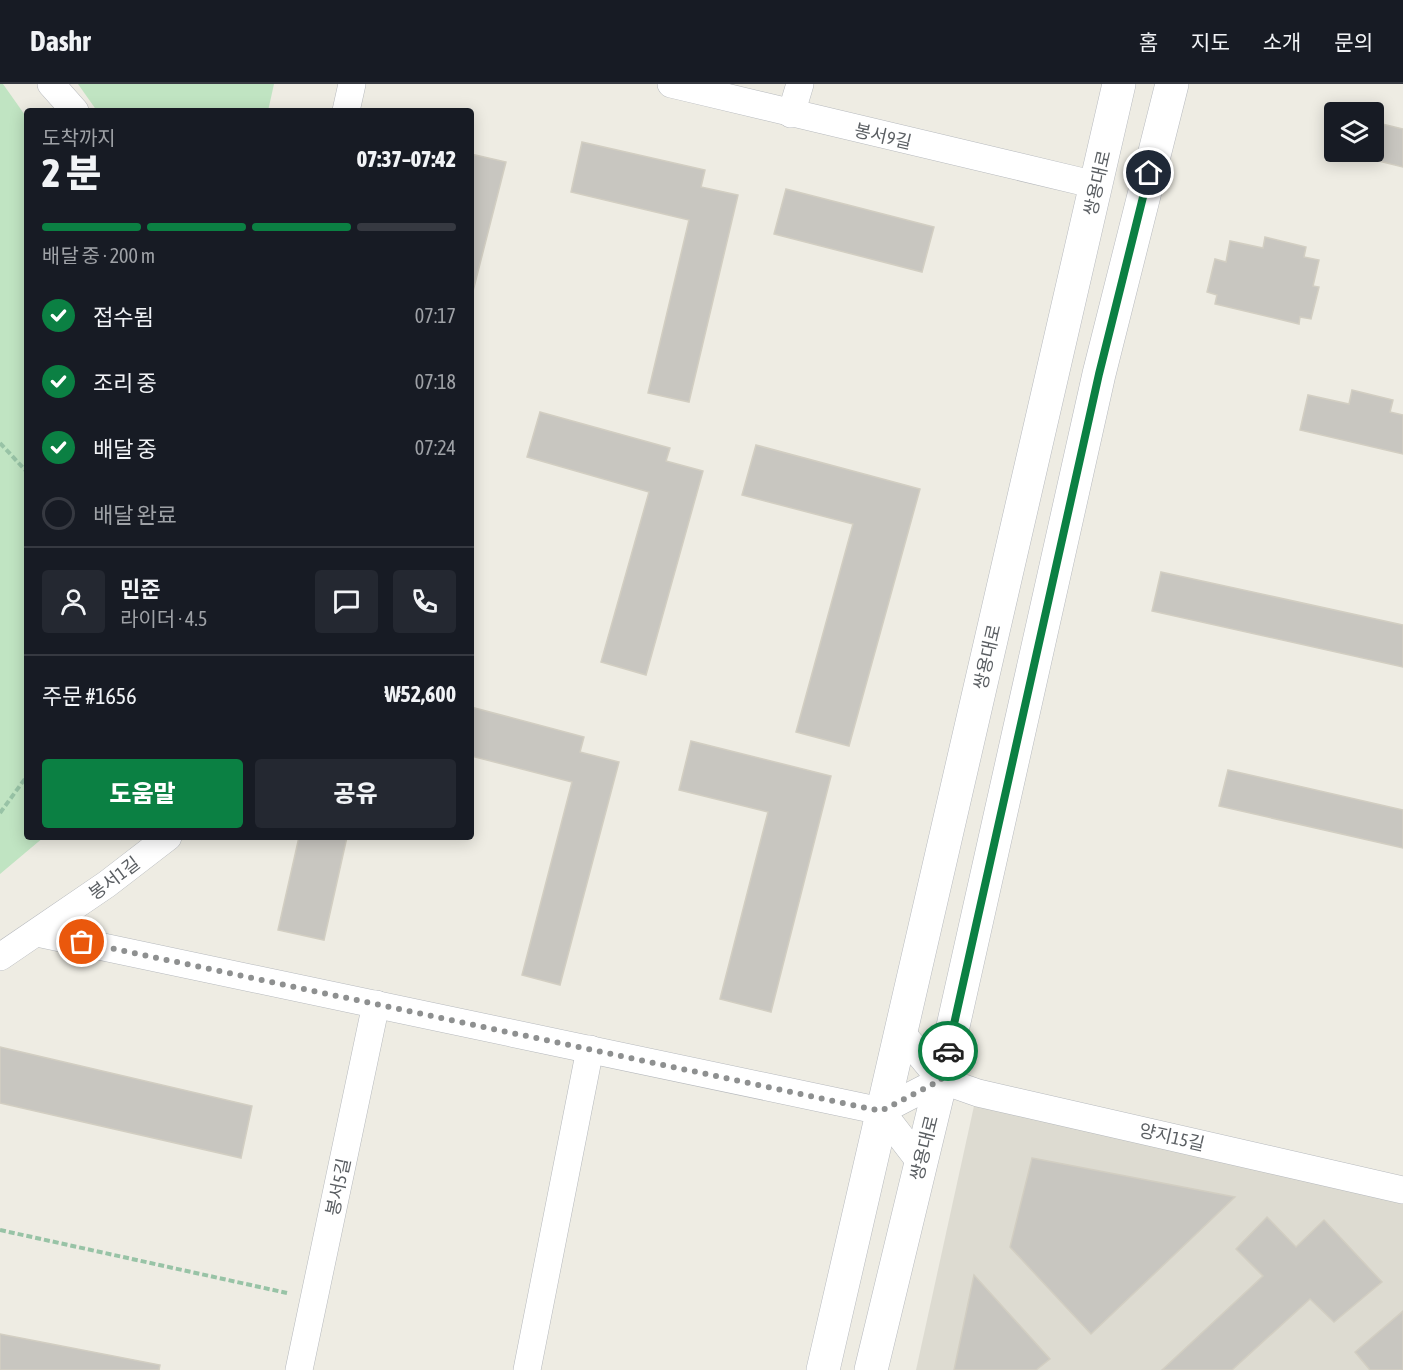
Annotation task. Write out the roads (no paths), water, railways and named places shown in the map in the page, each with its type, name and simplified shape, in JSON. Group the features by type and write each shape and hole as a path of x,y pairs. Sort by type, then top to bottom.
{"main road":[{"name":"쌍용대로","path":"823,1370 1119,84"},
{"name":"쌍용대로","path":"871,1370 941,1080 1099,374 1172,84"}],"street":[{"path":"51,84 72,108"},
{"path":"347,108 352,84"},
{"name":"봉서9길","path":"671,84 1096,185"},
{"path":"791,114 800,84"},
{"name":"봉서1길","path":"0,957 107,884 164,840"},
{"path":"37,933 881,1111 941,1080 900,1032"},
{"name":"봉서5길","path":"299,1370 376,1004"},
{"path":"527,1370 590,1049"},
{"name":"양지15길","path":"941,1080 978,1093 1403,1190"},
{"path":"881,1111 921,1163"}]}
